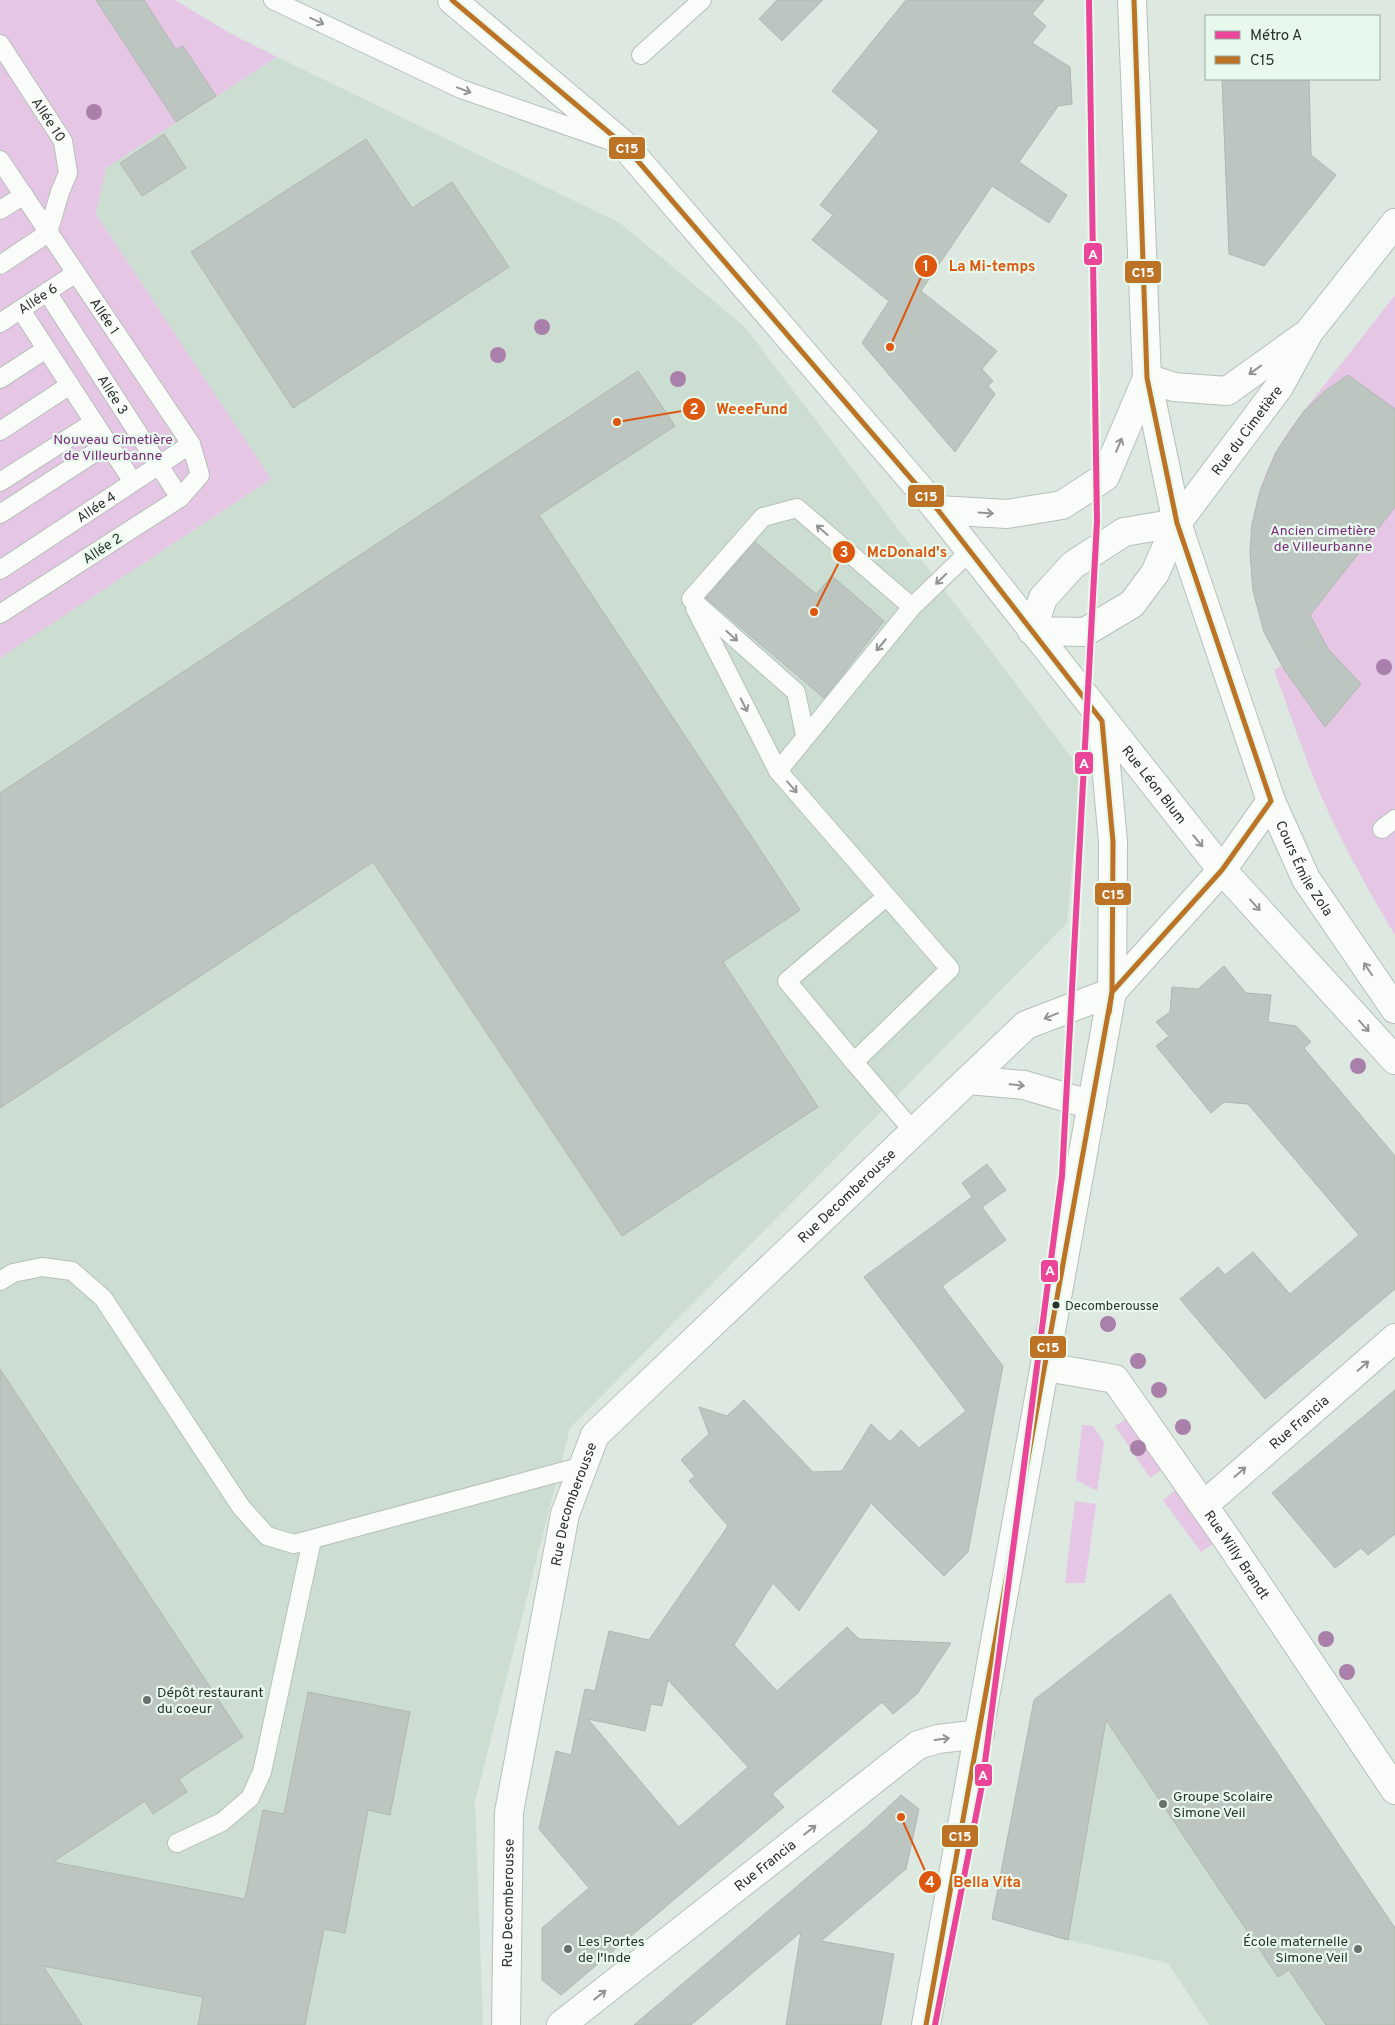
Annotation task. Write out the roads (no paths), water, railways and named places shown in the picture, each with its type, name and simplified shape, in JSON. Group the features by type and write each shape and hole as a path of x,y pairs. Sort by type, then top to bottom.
{"street":[{"name":"Rue Léon Blum","path":"452,0 625,146 938,510 1102,721 1222,870 1395,1060"},
{"name":"Cours Émile Zola","path":"1133,3 1147,378 1177,522 1271,801 1306,879 1395,1009"},
{"name":"Rue du Cimetière","path":"1032,631 1085,632 1132,604 1155,573 1177,522 1279,388 1309,332 1395,223"},
{"name":"Rue du Cimetière","path":"1147,378 1174,387 1227,391 1309,332"},
{"path":"938,510 1007,514 1062,505 1105,476 1147,378"},
{"path":"1032,631 1043,598 1074,565 1124,532 1177,522"},
{"path":"926,2025 980,1734 1112,992 1113,842 1102,721"},
{"path":"968,1080 1026,1025 1112,992 1222,870 1271,801"},
{"path":"968,1080 1024,1085 1092,1105"},
{"name":"Rue Decomberousse","path":"506,2025 509,1812 565,1514 595,1435 968,1080"},
{"name":"Rue Francia","path":"1204,1505 1395,1338"},
{"name":"Rue Willy Brandt","path":"1046,1367 1115,1379 1204,1505 1395,1790"},
{"name":"Rue Francia","path":"561,2025 918,1745 980,1734"}],"lane":[{"path":"273,0 461,89 625,146"},
{"path":"641,55 702,0"},
{"name":"Allée 10","path":"0,44 63,141 68,172 48,233"},
{"name":"Allée 1","path":"0,160 191,444 200,475"},
{"path":"0,210 24,195"},
{"path":"0,265 48,233"},
{"name":"Allée 6","path":"0,323 76,273"},
{"name":"Allée 3","path":"47,292 180,498"},
{"path":"21,310 133,482"},
{"path":"0,379 46,349"},
{"path":"0,431 70,385"},
{"path":"0,482 94,422"},
{"path":"0,514 108,444"},
{"name":"Allée 4","path":"0,570 191,444"},
{"name":"Allée 2","path":"0,614 180,498 200,475"},
{"path":"691,599 763,517 797,508 912,607"},
{"path":"778,771 805,735 912,607 970,552"},
{"path":"691,599 796,692 805,735"},
{"path":"691,599 778,771 950,969 854,1062"},
{"path":"886,897 787,981 914,1132"},
{"path":"0,1282 13,1273 42,1267 72,1271 103,1298 241,1508 267,1536 294,1544 583,1466"},
{"path":"177,1843 222,1822 250,1798 262,1772 312,1540"}],"metro line":[{"name":"A","path":"935,2025 982,1785 1062,1176 1097,521 1089,0"}],"place":[{"name":"La Mi-temps","path":"890,347"},
{"name":"WeeeFund","path":"617,422"},
{"name":"McDonald's","path":"814,612"},
{"name":"Decomberousse","path":"1056,1305"},
{"name":"Dépôt restaurant du coeur","path":"147,1700"},
{"name":"Groupe Scolaire Simone Veil","path":"1163,1804"},
{"name":"Bella Vita","path":"901,1817"},
{"name":"Les Portes de l'Inde","path":"568,1949"},
{"name":"École maternelle Simone Veil","path":"1358,1949"}],"park label":[{"name":"Nouveau Cimetière de Villeurbanne","path":"113,448"},
{"name":"Ancien cimetière de Villeurbanne","path":"1323,538"}]}
